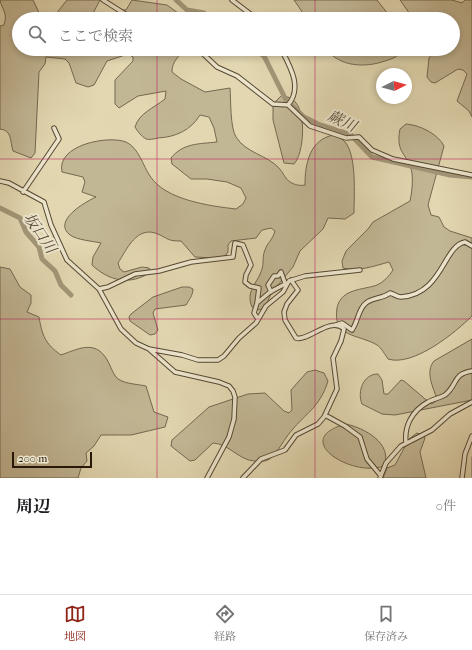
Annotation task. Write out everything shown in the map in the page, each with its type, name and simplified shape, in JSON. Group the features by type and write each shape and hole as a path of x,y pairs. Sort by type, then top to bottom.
{"street":[{"path":"103,0 122,12"},
{"path":"232,0 248,12"},
{"path":"205,56 217,67 237,76 274,104 288,105 310,126 346,138 359,137 372,150 393,159 472,175"},
{"path":"284,56 294,76 295,88 291,101 288,105"},
{"path":"23,192 59,139 54,128"},
{"path":"0,181 7,182 44,202 51,225 68,260 99,289 121,329 136,343 149,349 182,355 198,360 218,360 224,356 258,319 266,306 283,292 286,283 281,272 278,276 274,276 268,285 271,292"},
{"path":"291,280 298,290 285,309 284,316 294,336 299,339 319,329 342,323 352,330 363,306 370,300 383,298 390,293 399,297 419,293 439,275 456,246 465,242 472,246"},
{"path":"99,289 108,287 136,274 159,271 191,262 233,257 235,243 239,243 244,245 250,265 245,282 250,286 259,288 254,313 258,319"},
{"path":"256,303 291,280 360,270"},
{"path":"243,478 261,459 285,450 296,435 318,424 325,415 337,388 333,358 344,331 342,327 333,326"},
{"path":"149,349 175,372 219,382 229,386 233,391 235,397 234,419 229,437 207,478"},
{"path":"406,443 405,429 410,419 427,402 446,394 458,376 472,371"},
{"path":"381,477 386,463 406,443 432,430 450,414 472,402"},
{"path":"325,415 345,426 360,437 367,459 381,477"},
{"path":"462,478 465,454 472,436"}],"shaded area":[{"path":"0,0 33,0 39,12 12,12 12,56 122,56 107,61 94,85 88,87 76,83 69,63 65,59 46,57 45,64 39,72 35,153 31,158 13,151 9,134 7,131 0,129 0,26 4,25 5,21"},
{"path":"67,0 100,0 94,12 58,12"},
{"path":"132,0 167,5 177,12 119,12 121,10 126,10"},
{"path":"294,0 377,0 386,12 302,12"},
{"path":"400,0 452,0 462,3 465,0 472,0 472,117 469,111 457,101 467,74 463,70 458,69 435,83 431,82 427,77 429,58 431,56 460,56 460,12 408,12"},
{"path":"131,56 178,56 172,68 172,72 181,79 205,92 230,88 232,121 236,137 245,147 274,164 288,181 294,184 305,185 306,168 310,153 319,141 334,135 345,142 349,148 353,166 354,213 345,219 328,218 323,229 300,251 293,267 272,292 265,307 259,310 252,307 250,296 262,269 266,248 275,231 271,228 262,230 256,238 231,241 228,245 228,252 225,256 215,258 195,257 181,241 170,240 151,232 144,233 138,236 129,245 118,263 120,269 124,272 142,267 149,268 151,272 135,279 128,280 120,280 105,275 92,265 93,257 101,243 77,238 70,235 65,230 67,218 78,208 96,197 82,192 85,182 83,177 62,172 62,163 67,155 75,149 96,141 118,140 126,142 134,148 150,176 157,184 166,191 177,196 201,204 236,209 243,204 246,198 241,188 227,182 207,179 191,179 172,164 171,158 181,149 192,145 217,142 214,128 209,117 200,115 188,129 177,134 147,139 138,132 135,127 143,114 165,99 166,91 138,96 119,108 115,104 115,80 133,61 133,57"},
{"path":"334,56 396,56 369,65 346,63"},
{"path":"282,95 295,101 301,116 302,143 300,152 294,164 284,163 273,120 273,104"},
{"path":"406,124 423,128 438,138 444,146 428,205 431,215 439,217 444,227 450,231 472,238 472,316 445,339 433,347 409,358 398,360 388,359 377,345 370,341 348,334 343,330 339,325 337,318 337,308 339,301 348,293 380,284 393,270 389,262 366,268 349,269 343,268 342,261 346,251 373,222 410,201 412,173 408,161 399,144 400,129"},
{"path":"0,267 10,269 20,287 31,295 31,303 27,312 39,317 41,329 45,339 51,347 61,355 85,348 96,349 101,352 106,358 116,377 122,381 146,386 154,412 168,417 165,427 131,435 101,435 94,446 86,453 87,461 81,468 78,478 0,478"},
{"path":"182,287 189,287 193,289 190,299 186,305 155,309 153,313 158,330 155,334 150,335 130,321 129,317 131,314 153,297"},
{"path":"472,339 472,400 395,415 382,414 362,404 360,394 362,384 368,377 378,374 382,380 384,394 388,394 401,380 431,404 435,402 437,399 430,375 431,365 434,361"},
{"path":"315,370 324,373 328,381 321,398 268,460 249,460 224,446 213,443 195,460 190,461 171,446 172,440 209,407 248,394 265,393 284,411 289,413 292,410 291,390 307,372"},
{"path":"346,424 368,433 381,444 386,458 384,466 371,468 357,467 343,462 332,455 325,447 323,439 330,431"},
{"path":"417,433 423,435 425,438 420,452 426,478 383,478 387,468 395,465 409,439"}],"waterway":[{"name":"蕨川","path":"176,0 187,10 198,12"},
{"name":"蕨川","path":"264,56 286,100 304,117 320,125 351,135 372,157 450,175 472,177"},
{"name":"坂口川","path":"0,208 20,218 26,232 39,247 42,259 55,271 61,285 71,295"},
{"path":"472,457 472,477"}]}
